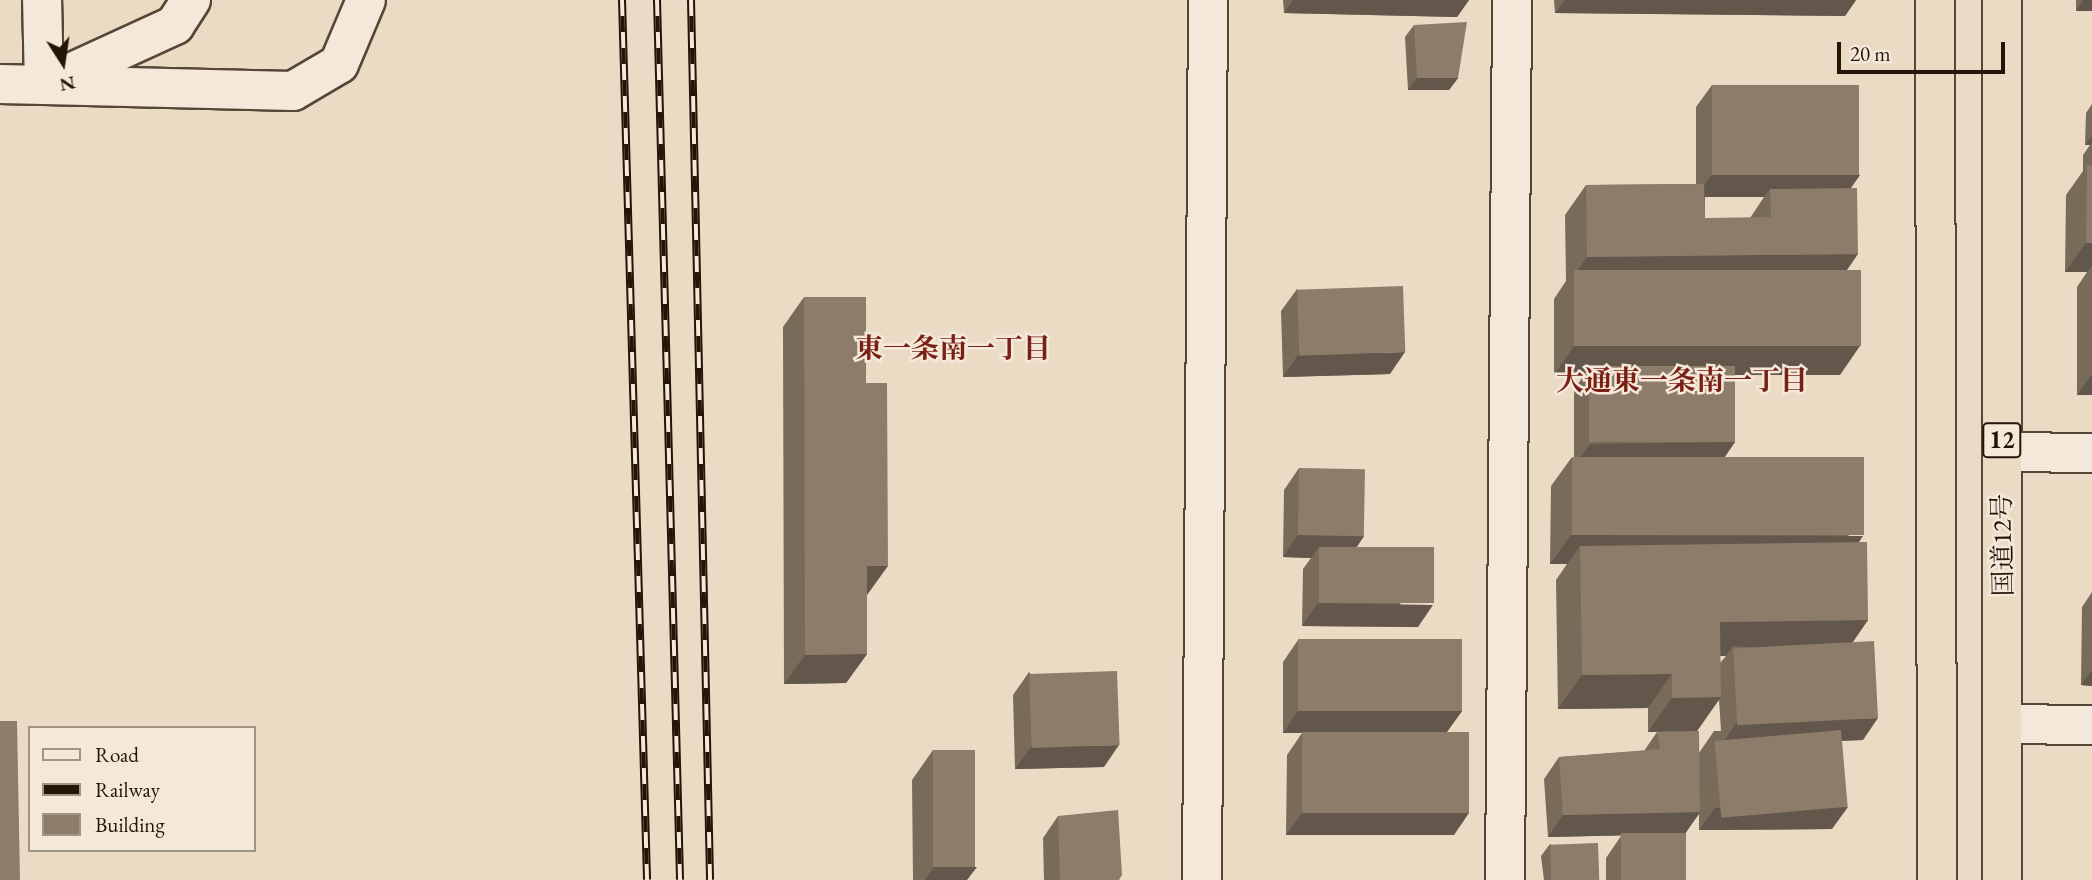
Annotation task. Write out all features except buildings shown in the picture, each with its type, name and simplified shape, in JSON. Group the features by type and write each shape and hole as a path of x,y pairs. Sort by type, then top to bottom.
{"highway":[{"path":"1935,0 1937,880"},
{"name":"国道12号","path":"2002,0 2002,452 2006,724 2002,880"}],"street":[{"path":"42,0 44,85"},
{"path":"44,85 175,25 191,0"},
{"path":"0,84 293,91 339,64 366,0"},
{"path":"1202,880 1208,0"},
{"path":"1505,880 1512,0"},
{"path":"2002,452 2092,453"},
{"path":"2006,724 2092,725"}],"railway":[{"path":"622,0 647,880"},
{"path":"657,0 680,880"},
{"path":"691,0 710,880"}],"district":[{"name":"東一条南一丁目","path":"953,348"},
{"name":"大通東一条南一丁目","path":"1682,380"}]}
